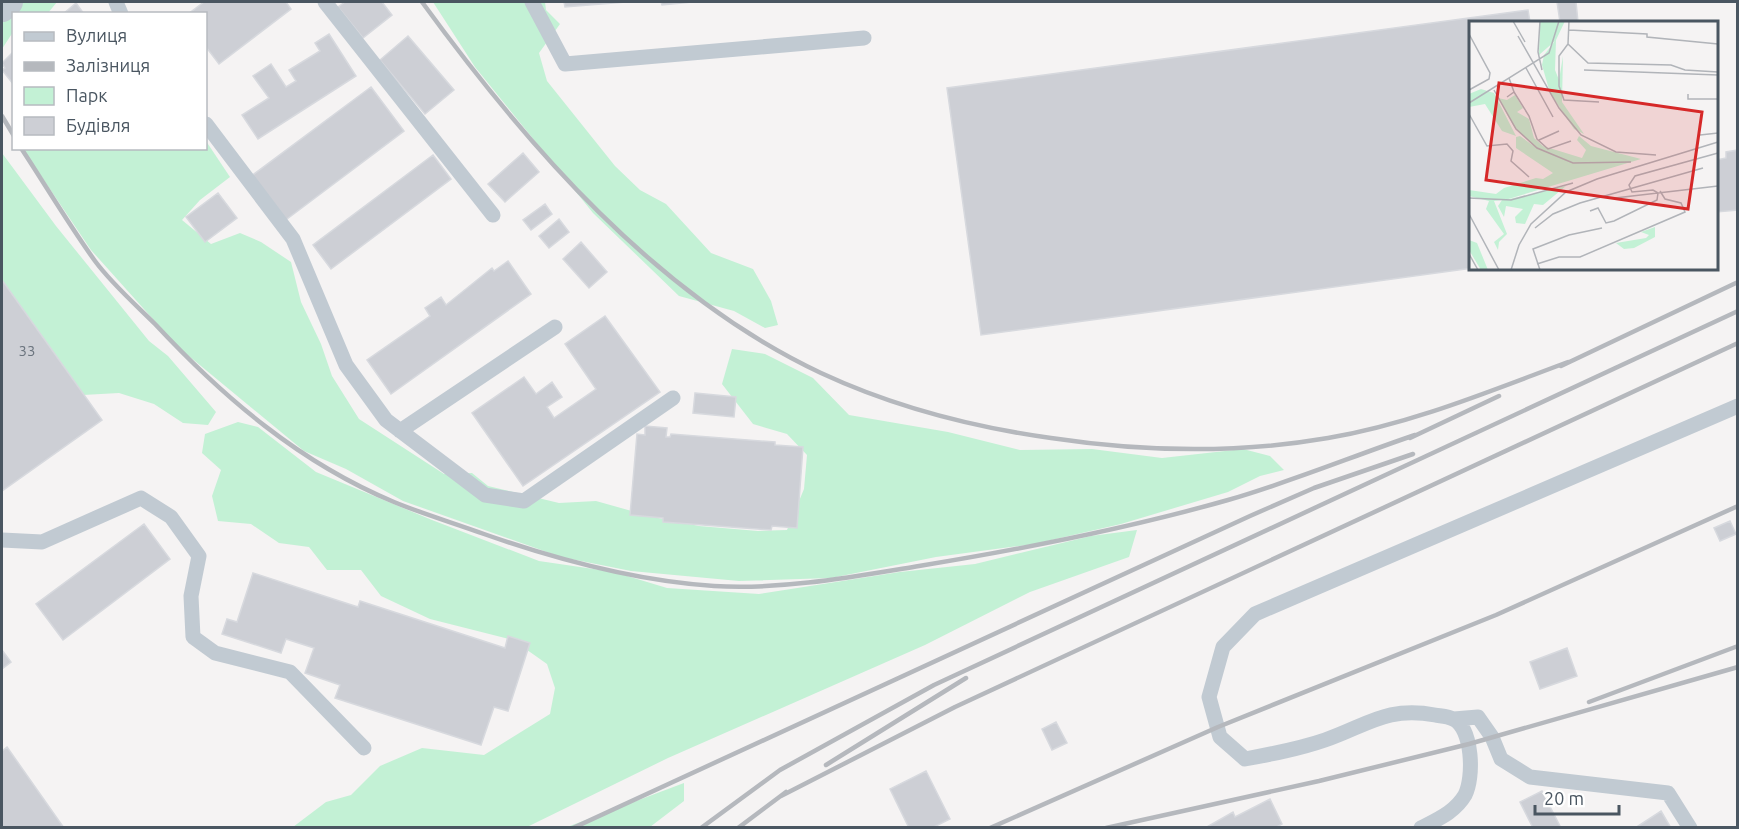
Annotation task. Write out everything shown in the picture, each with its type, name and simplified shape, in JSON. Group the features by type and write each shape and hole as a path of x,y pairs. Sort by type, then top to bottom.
{"street":[{"path":"2,8 9,2"}],"lane":[{"path":"324,2 493,215"},
{"path":"532,2 566,64 864,38"},
{"path":"207,125 294,239 346,365 386,420 484,495 524,501 673,398"},
{"path":"400,431 555,327"},
{"path":"1690,828 1668,793 1530,777 1502,759 1492,737 1478,717 1454,719 1417,712 1379,716 1328,739 1285,752 1245,759 1220,737 1209,697 1223,647 1255,614 1737,406"},
{"path":"2,540 42,542 141,498 171,517 199,556 190,596 193,637 216,653 290,672 364,748"},
{"path":"1421,828 1452,811 1466,793 1470,756 1468,734 1454,719"}],"green space":[{"path":"2,2 57,2 49,12 12,12 12,34 2,49"},
{"path":"433,2 545,2 546,10 560,24 539,53 547,81 615,166 640,190 666,204 711,253 753,269 771,301 778,325 765,328 734,311 679,296 593,213 475,67"},
{"path":"207,142 230,177 200,200 182,220 211,244 240,233 261,242 291,262 301,302 321,344 332,376 359,419 444,474 472,473 488,486 559,503 596,501 653,517 699,526 758,531 787,530 804,489 807,455 787,434 753,424 722,384 732,349 765,354 813,378 849,415 948,432 1020,450 1092,449 1162,458 1243,449 1270,456 1284,470 1260,476 1228,492 1121,524 1034,544 936,557 831,578 739,581 631,571 561,557 403,501 346,469 304,451 178,347 91,250 24,150 207,150"},
{"path":"2,153 56,226 149,341 168,356 216,412 208,425 183,423 154,404 119,393 83,395 2,293"},
{"path":"238,422 258,427 316,472 432,520 539,561 614,572 667,588 759,594 900,572 975,564 1091,536 1137,530 1129,557 1030,592 925,645 668,758 527,827 293,827 326,802 351,795 380,766 422,748 484,755 550,714 555,688 547,664 513,640 430,619 381,596 361,570 327,570 309,547 279,543 251,524 218,521 212,496 221,470 202,453 205,434"},
{"path":"684,783 684,801 650,827 567,827"}],"building":[{"path":"204,2 286,2 291,9 219,64 207,48 207,12 191,12"},
{"path":"345,2 382,2 392,15 363,38 338,7"},
{"path":"564,2 626,2 565,7"},
{"path":"661,2 692,2 662,5"},
{"path":"1557,2 1576,2 1578,21 1560,21"},
{"path":"76,3 83,12 65,12"},
{"path":"1528,10 1530,21 1469,21 1469,269 981,335 947,88"},
{"path":"329,34 356,76 258,139 242,115 269,98 253,76 271,64 286,87 296,81 289,70 320,51 315,43"},
{"path":"408,36 454,90 425,114 380,60"},
{"path":"12,53 12,82 2,70 5,68 2,63"},
{"path":"371,87 404,131 283,222 250,177"},
{"path":"1738,150 1738,210 1718,212 1718,160 1726,158 1726,152"},
{"path":"523,153 539,172 505,202 488,184"},
{"path":"433,155 451,179 331,269 313,245"},
{"path":"218,193 237,218 205,242 186,217"},
{"path":"545,204 552,214 531,230 523,220"},
{"path":"559,219 569,232 549,248 539,236"},
{"path":"581,242 607,272 589,288 563,259"},
{"path":"508,261 531,294 391,394 367,360 430,316 425,308 441,297 446,305 492,268 494,271"},
{"path":"2,280 102,420 2,491"},
{"path":"605,316 660,392 523,486 472,413 524,377 536,394 552,382 562,397 547,407 554,418 596,389 565,344"},
{"path":"695,393 736,397 734,417 693,413"},
{"path":"645,426 667,428 666,437 670,437 671,434 775,442 775,445 803,447 797,528 772,526 771,530 663,522 663,518 630,515 637,434 645,435"},
{"path":"1730,521 1736,534 1720,541 1714,528"},
{"path":"144,524 170,559 63,640 36,604"},
{"path":"253,573 358,607 360,601 505,648 508,636 530,643 508,711 494,707 481,745 335,698 340,685 305,673 314,648 286,639 281,653 222,634 227,619 237,622"},
{"path":"1567,648 1577,676 1540,689 1530,662"},
{"path":"2,650 11,662 2,669"},
{"path":"1056,722 1067,743 1052,750 1042,729"},
{"path":"7,747 64,828 2,828 2,751"},
{"path":"7,747 64,828 2,828 2,751"},
{"path":"926,771 950,819 932,828 909,828 890,789"},
{"path":"1542,791 1561,828 1533,828 1520,802"},
{"path":"1270,799 1282,824 1275,828 1205,828 1233,812 1235,817"},
{"path":"1661,811 1671,828 1635,828"}],"railway":[{"path":"422,2 506,110 551,162 599,213 650,260 704,303 761,341 821,373 905,406 992,428 1086,443 1189,449 1259,447 1328,438 1390,424 1450,406 1568,362"},
{"path":"2,116 12,133"},
{"path":"22,150 76,234 109,278 208,378 236,403 295,448 327,468 394,502 540,552 626,574 714,586 765,586 843,578 958,559 1074,538 1228,500 1415,435"},
{"path":"1561,366 1738,282"},
{"path":"701,828 780,770 934,685 1738,311"},
{"path":"781,796 955,707 1738,343"},
{"path":"1410,438 1499,396"},
{"path":"573,828 1250,516 1314,488 1413,454"},
{"path":"990,828 1218,727 1496,615 1738,506"},
{"path":"1589,702 1738,646"},
{"path":"1106,828 1319,781 1469,744 1738,667"},
{"path":"826,765 966,678"},
{"path":"738,828 786,792"}]}
